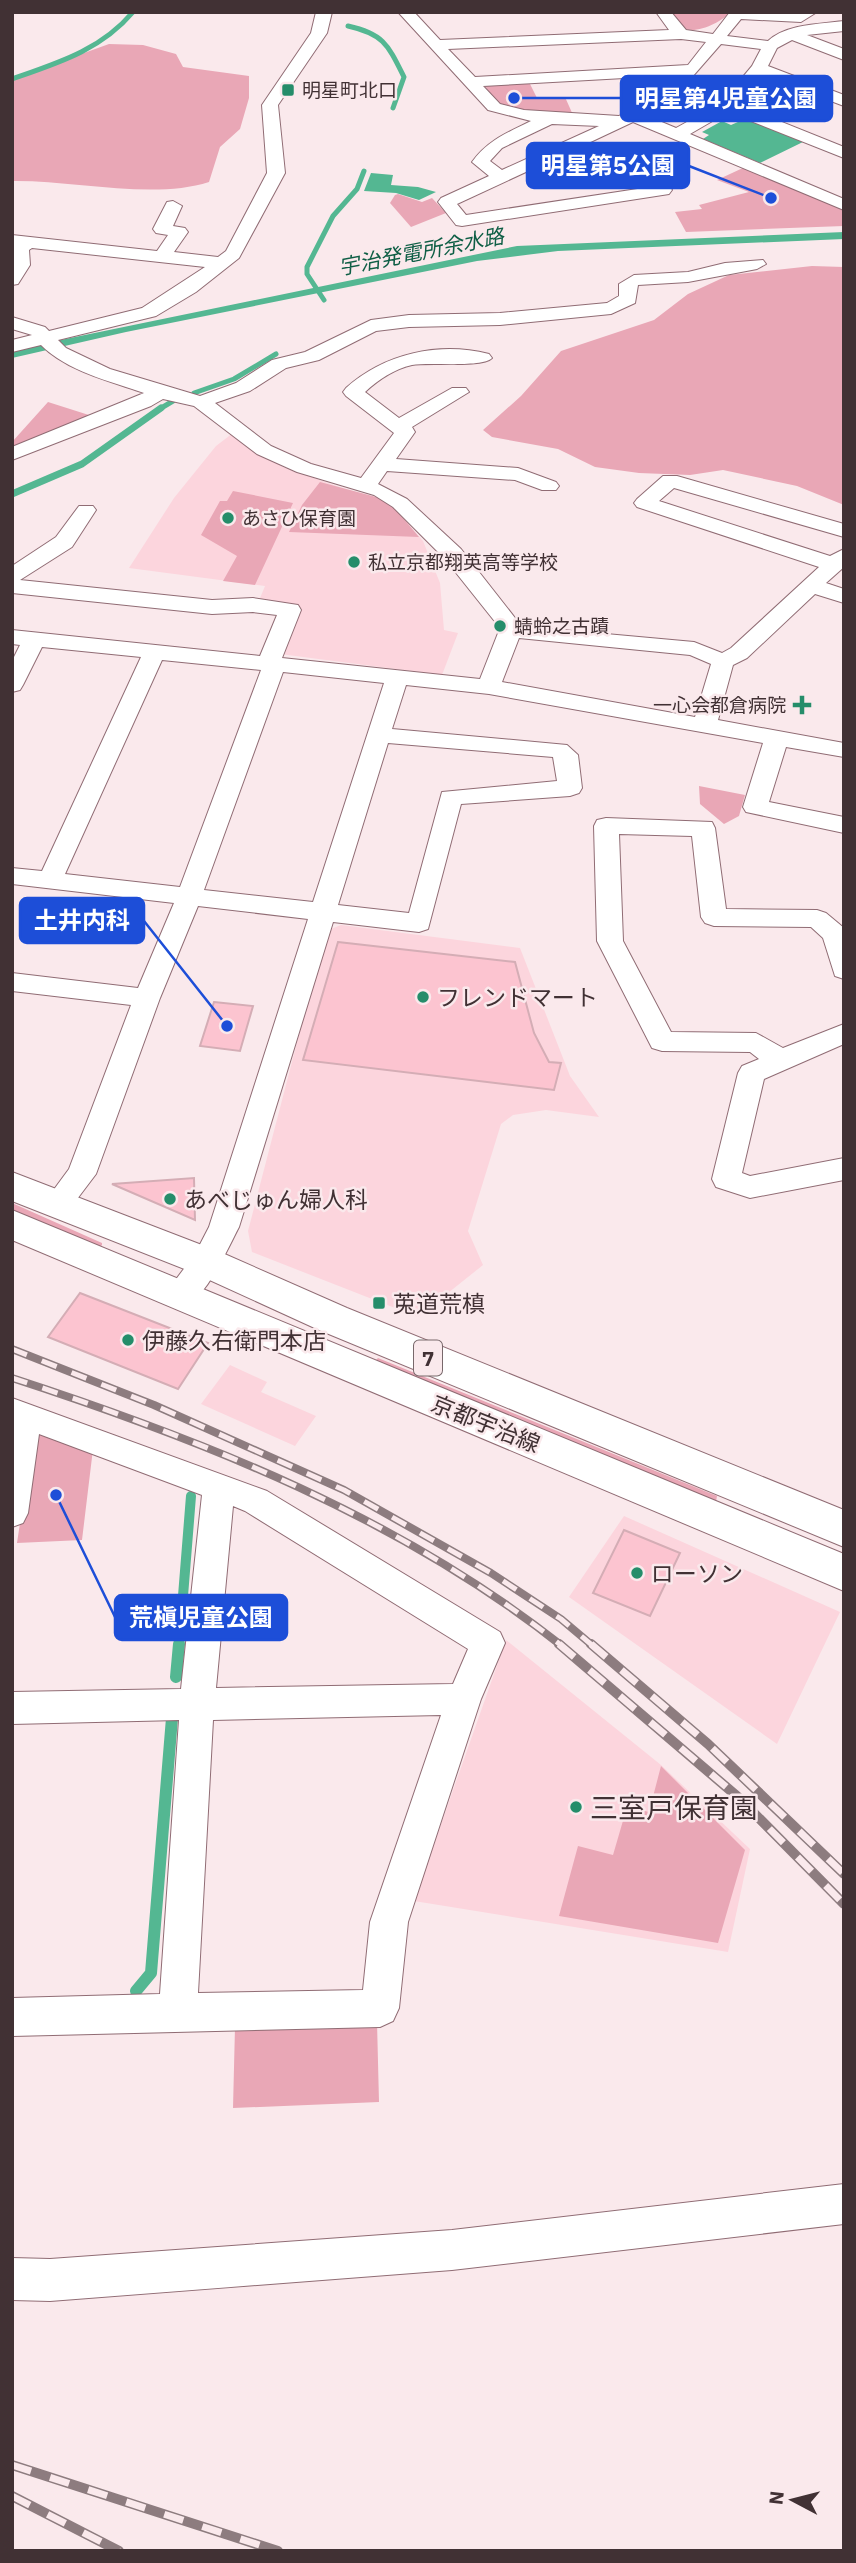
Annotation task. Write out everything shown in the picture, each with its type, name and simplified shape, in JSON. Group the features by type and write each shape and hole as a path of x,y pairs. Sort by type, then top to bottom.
{"main road":[{"name":"京都宇治線","path":"12,1186 206,1262 333,1319 844,1529"},
{"name":"京都宇治線","path":"12,1224 844,1573"}],"street":[{"path":"12,346 53,345 149,312 189,288 233,254 276,173 270,129 270,105 319,33 324,12"},
{"path":"405,12 494,107 508,113 549,119 627,119 677,134 844,205"},
{"path":"663,12 681,34"},
{"path":"569,146 663,190 462,221 447,202 627,119 673,89 693,69 738,13 801,17 810,12"},
{"path":"677,134 727,106 759,68 779,38 795,36 805,31 844,26"},
{"path":"435,45 681,34 772,46"},
{"path":"795,36 844,55"},
{"path":"759,68 844,101"},
{"path":"471,82 693,69"},
{"path":"727,106 844,153"},
{"path":"501,177 480,162 496,144 549,119"},
{"path":"162,256 179,232 162,229 167,210"},
{"path":"12,280 21,265 20,241 221,263"},
{"path":"201,402 243,387 279,364 312,356 371,326 409,321 500,319 611,308 628,299 628,284 634,280 688,278 725,268 757,264"},
{"path":"12,323 38,331 53,345 103,373 201,402 264,450 304,468 381,491 400,503 453,554 511,628 527,633 694,649 723,661"},
{"path":"324,350 358,370 417,356 482,358"},
{"path":"358,370 353,392 405,432 365,487"},
{"path":"12,454 144,402 160,392"},
{"path":"398,426 459,392"},
{"path":"381,464 518,474 549,486"},
{"path":"838,559 644,503 670,480 844,531"},
{"path":"12,576 64,542 86,510"},
{"path":"705,724 723,661 739,653 838,559"},
{"path":"809,585 844,596"},
{"path":"12,586 212,607 253,605 290,610 189,897 147,998 82,1174 58,1203"},
{"path":"489,687 511,628"},
{"path":"12,685 23,638 489,687 844,750"},
{"path":"50,880 154,653"},
{"path":"180,1294 206,1262 224,1227 381,735 397,677"},
{"path":"12,876 419,923 451,797 570,788 566,755 559,750 381,735"},
{"path":"777,737 755,807 844,825"},
{"path":"781,1060 756,1044 662,1041 610,941 606,826 703,828 714,917 817,919 835,934 844,970"},
{"path":"12,982 147,998"},
{"path":"844,1032 752,1073 726,1178 750,1187 844,1170"},
{"path":"12,1513 19,1413 256,1501 488,1643 464,1699 389,1922 380,2008 12,2017"},
{"path":"178,2012 197,1704 219,1488"},
{"path":"12,1708 464,1699"},
{"path":"12,2279 50,2280 452,2250 844,2204"}],"shaded area":[{"path":"666,12 731,12 713,24 691,30 678,26"},
{"path":"109,44 143,45 176,54 183,67 249,76 249,98 240,129 220,147 209,182 187,187 138,189 12,181 12,79"},
{"path":"528,80 537,98 565,97 573,115 533,114 511,109 492,96 484,84"},
{"path":"747,118 805,141 760,163 703,139 709,135 702,132 722,121 731,125"},
{"path":"745,167 844,209 844,226 686,232 675,212 702,209 699,205 749,192 717,180"},
{"path":"371,173 393,175 391,185 418,187 436,192 419,200 396,193 364,191"},
{"path":"398,194 422,202 432,198 446,213 411,227 390,203"},
{"path":"844,232 844,239 558,251 477,261 126,332 12,358 12,350 517,246"},
{"path":"812,266 844,267 844,505 797,486 723,470 690,475 639,473 595,467 558,449 492,437 483,430 521,396 561,351 654,320 688,294 729,275"},
{"path":"48,402 92,416 12,448 12,442"},
{"name":"私立京都翔英高等学校","path":"233,433 283,467 393,506 423,541 440,583 444,630 458,633 442,675 280,654 298,608 258,603 265,586 129,568 174,498 216,446"},
{"path":"320,482 380,498 393,506 419,537 289,532 302,505"},
{"path":"233,491 293,503 255,585 223,581 237,556 201,535 220,501 227,501"},
{"path":"699,786 745,795 739,816 724,824 700,804"},
{"path":"341,925 520,948 570,1076 599,1117 546,1110 513,1115 501,1124 468,1231 483,1265 418,1317 252,1252 248,1231 326,931"},
{"path":"12,1203 102,1245 100,1247 12,1211"},
{"path":"378,1358 717,1496 716,1502 375,1361"},
{"path":"230,1365 267,1382 261,1392 316,1416 295,1446 201,1404"},
{"path":"34,1430 93,1449 82,1540 17,1543"},
{"path":"624,1516 840,1612 777,1744 569,1597"},
{"name":"三室戸保育園","path":"506,1640 661,1765 750,1849 728,1952 414,1901"},
{"path":"661,1766 745,1850 718,1943 559,1916 578,1846 613,1855 627,1807 649,1812"},
{"path":"377,2022 379,2102 233,2108 235,2027"}],"building":[{"name":"フレンドマート","path":"338,942 515,962 534,1033 549,1062 561,1063 554,1090 303,1060"},
{"path":"214,1002 253,1006 240,1051 200,1046"},
{"name":"あべじゅん婦人科","path":"194,1178 195,1220 112,1184"},
{"name":"伊藤久右衛門本店","path":"80,1293 208,1343 178,1389 48,1337"},
{"name":"ローソン","path":"624,1530 680,1553 650,1616 593,1593"}],"waterway":[{"path":"12,79 62,61 93,46 133,12"},
{"path":"348,26 377,37 394,57 404,77 393,108"},
{"path":"324,300 307,274 307,267 333,216 357,189 364,171"},
{"path":"194,393 234,379 276,354"},
{"path":"159,409 173,401"},
{"path":"12,494 82,464 159,409"},
{"path":"179,1646 191,1496"},
{"path":"176,1677 179,1644"},
{"path":"136,1991 151,1973 172,1718"}],"railway":[{"path":"12,1349 154,1405 344,1490 491,1573 561,1619 593,1646"},
{"path":"12,1378 157,1428 299,1488 435,1559 500,1600 562,1646"},
{"path":"559,1644 738,1797 844,1904"},
{"path":"591,1644 708,1744 844,1874"},
{"path":"12,2465 278,2551"},
{"path":"12,2496 119,2551"}],"place":[{"name":"明星町北口","path":"288,90"},
{"name":"明星第4児童公園","path":"514,98"},
{"name":"明星第5公園","path":"771,198"},
{"name":"あさひ保育園","path":"228,518"},
{"name":"私立京都翔英高等学校","path":"354,562"},
{"name":"蜻蛉之古蹟","path":"500,626"},
{"name":"一心会都倉病院","path":"802,705"},
{"name":"フレンドマート","path":"423,997"},
{"name":"土井内科","path":"227,1026"},
{"name":"あべじゅん婦人科","path":"170,1199"},
{"name":"莵道荒槙","path":"379,1303"},
{"name":"伊藤久右衛門本店","path":"128,1340"},
{"name":"荒槇児童公園","path":"56,1495"},
{"name":"ローソン","path":"637,1573"},
{"name":"三室戸保育園","path":"576,1807"}],"water label":[{"name":"宇治発電所余水路","path":"421,251"}]}
